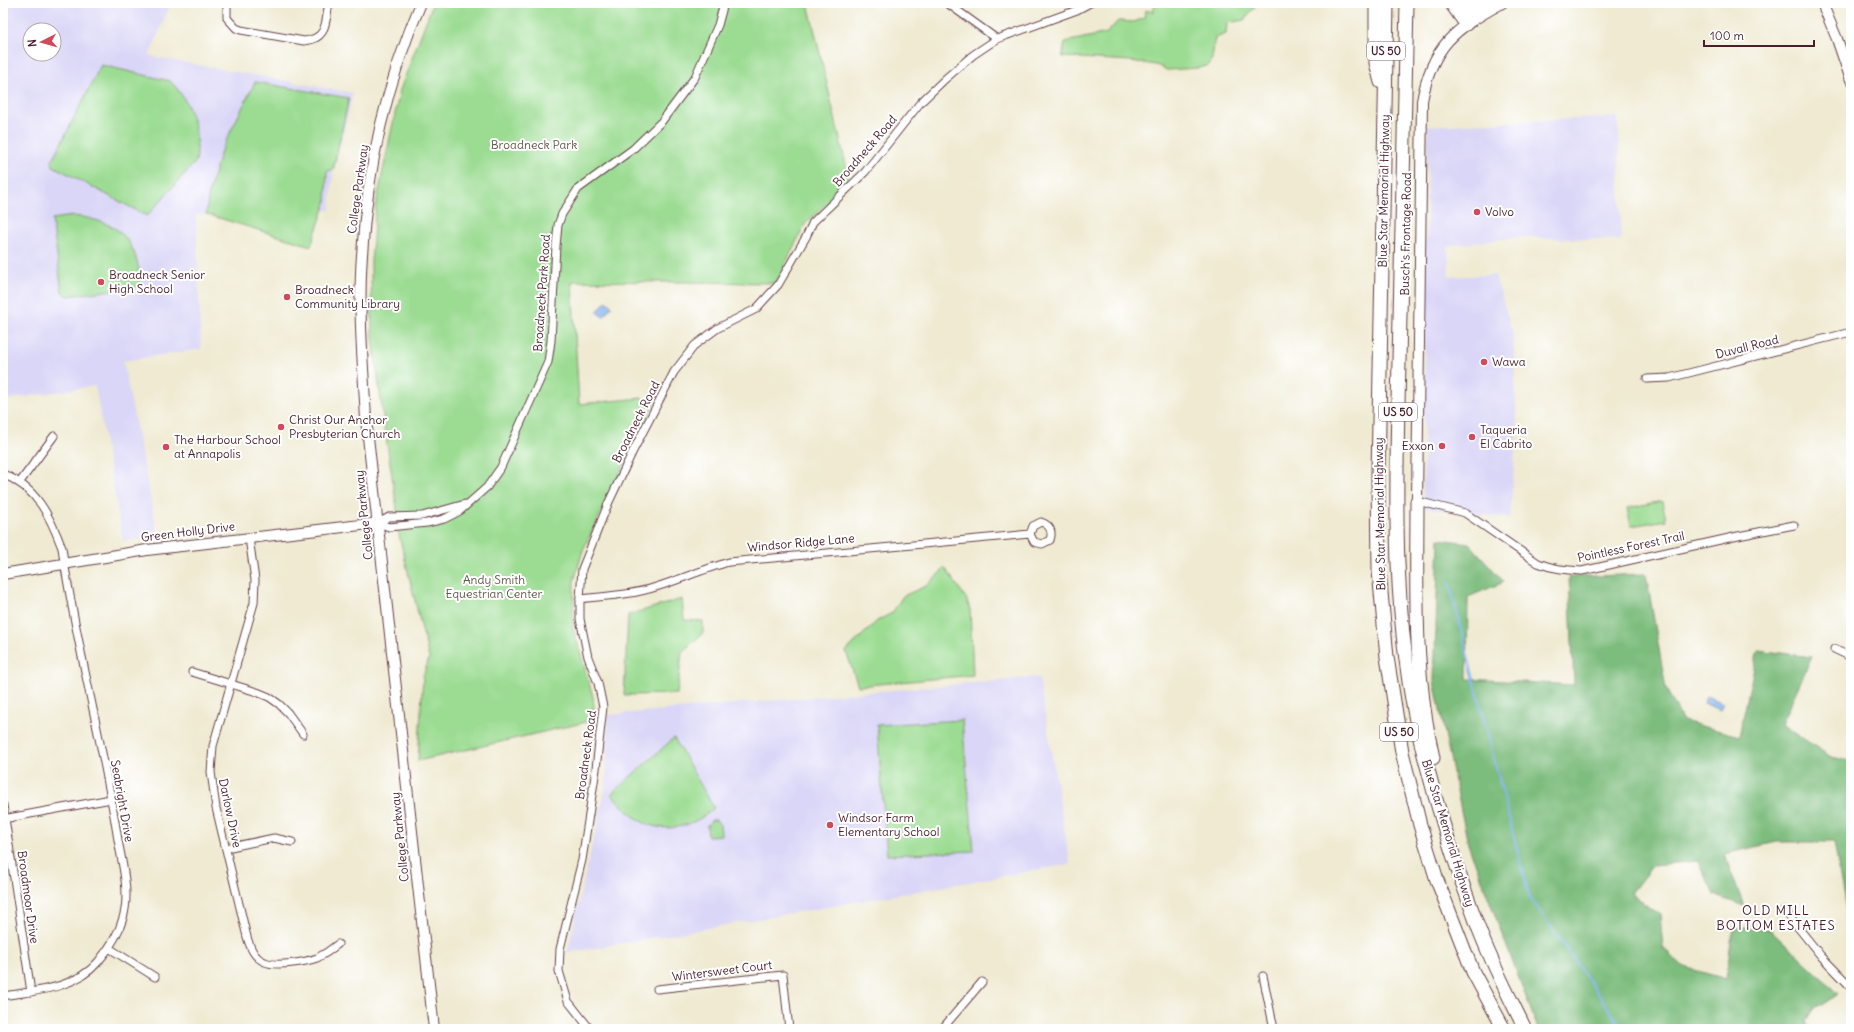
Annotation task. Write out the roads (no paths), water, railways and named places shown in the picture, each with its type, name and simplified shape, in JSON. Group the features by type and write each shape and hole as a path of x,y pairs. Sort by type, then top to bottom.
{"highway":[{"path":"1376,3 1376,63 1385,100"},
{"name":"Blue Star Memorial Highway","path":"1387,3 1378,475 1379,571 1387,658 1402,752 1420,825 1437,880 1473,972 1504,1029"},
{"name":"Blue Star Memorial Highway","path":"1407,3 1396,474 1396,532 1405,644 1412,697 1421,742 1442,817 1477,925 1525,1029"},
{"path":"1454,7 1468,11 1494,3"},
{"path":"1454,7 1466,24"},
{"path":"1417,501 1417,640 1419,677 1425,716 1443,798 1442,817"}],"main road":[{"name":"College Parkway","path":"421,3 405,44 383,117 369,187 362,256 361,304 362,358 366,419 434,1029"},
{"name":"Busch's Frontage Road","path":"1417,501 1422,101 1428,73 1436,56 1449,39 1466,24 1502,3"},
{"path":"1822,3 1835,33 1851,80"},
{"name":"Green Holly Drive","path":"3,574 147,550 378,524"}],"street":[{"path":"227,3 227,18 236,28 304,41 319,38 324,32 329,3"},
{"name":"Broadneck Park Road","path":"378,524 389,517 422,516 467,503 487,487 501,467 545,371 550,341 558,225 562,214 578,188 633,149 662,122 695,77 718,25 724,3"},
{"path":"946,3 997,39"},
{"name":"Broadneck Road","path":"590,1029 568,1001 559,971 560,949 582,860 596,770 603,707 598,683 588,657 580,619 582,569 608,504 632,453 677,368 695,345 718,328 756,309 759,306 778,285 813,222 865,172 920,103 973,54 997,39 1077,10 1090,3"},
{"name":"Duvall Road","path":"1647,379 1669,378 1851,332"},
{"path":"20,482 54,436"},
{"name":"Seabright Drive","path":"3,474 20,482 35,496 46,510 62,548 111,799 126,890 124,918 109,948 97,964 81,976 62,984 31,992 3,996"},
{"name":"Pointless Forest Trail","path":"1417,501 1465,513 1538,563 1551,568 1564,570 1582,571 1794,525"},
{"name":"Windsor Ridge Lane","path":"580,599 626,594 655,587 692,573 729,562 1030,534"},
{"name":"Darlow Drive","path":"249,538 255,580 254,603 214,746 211,764 212,786 247,938 250,947 258,958 264,962 280,965 316,958 331,950 338,944"},
{"path":"1834,649 1851,657"},
{"path":"192,672 257,692 278,704 303,734"},
{"path":"4,818 111,799"},
{"name":"Broadmoor Drive","path":"3,805 31,992"},
{"path":"226,848 274,838 292,842"},
{"path":"1784,910 1821,956 1851,988"},
{"path":"109,948 155,977"},
{"name":"Wintersweet Court","path":"657,989 783,975 789,1029"},
{"path":"1263,976 1274,1029"},
{"path":"942,1029 982,982"}],"water":[{"path":"606,301 612,306 603,317 597,312"},
{"path":"1706,696 1723,703 1720,710 1704,703"}],"waterway":[{"path":"1449,582 1529,896 1623,1029"}],"place":[{"name":"Volvo","path":"1477,212"},
{"name":"Broadneck Senior High School","path":"101,282"},
{"name":"Broadneck Community Library","path":"287,297"},
{"name":"Wawa","path":"1484,362"},
{"name":"Christ Our Anchor Presbyterian Church","path":"281,427"},
{"name":"Taqueria El Cabrito","path":"1472,437"},
{"name":"Exxon","path":"1442,446"},
{"name":"The Harbour School at Annapolis","path":"166,447"},
{"name":"Windsor Farm Elementary School","path":"830,825"}],"district":[{"name":"OLD MILL BOTTOM ESTATES","path":"1776,918"}],"park label":[{"name":"Broadneck Park","path":"534,145"},
{"name":"Andy Smith Equestrian Center","path":"494,587"}]}
